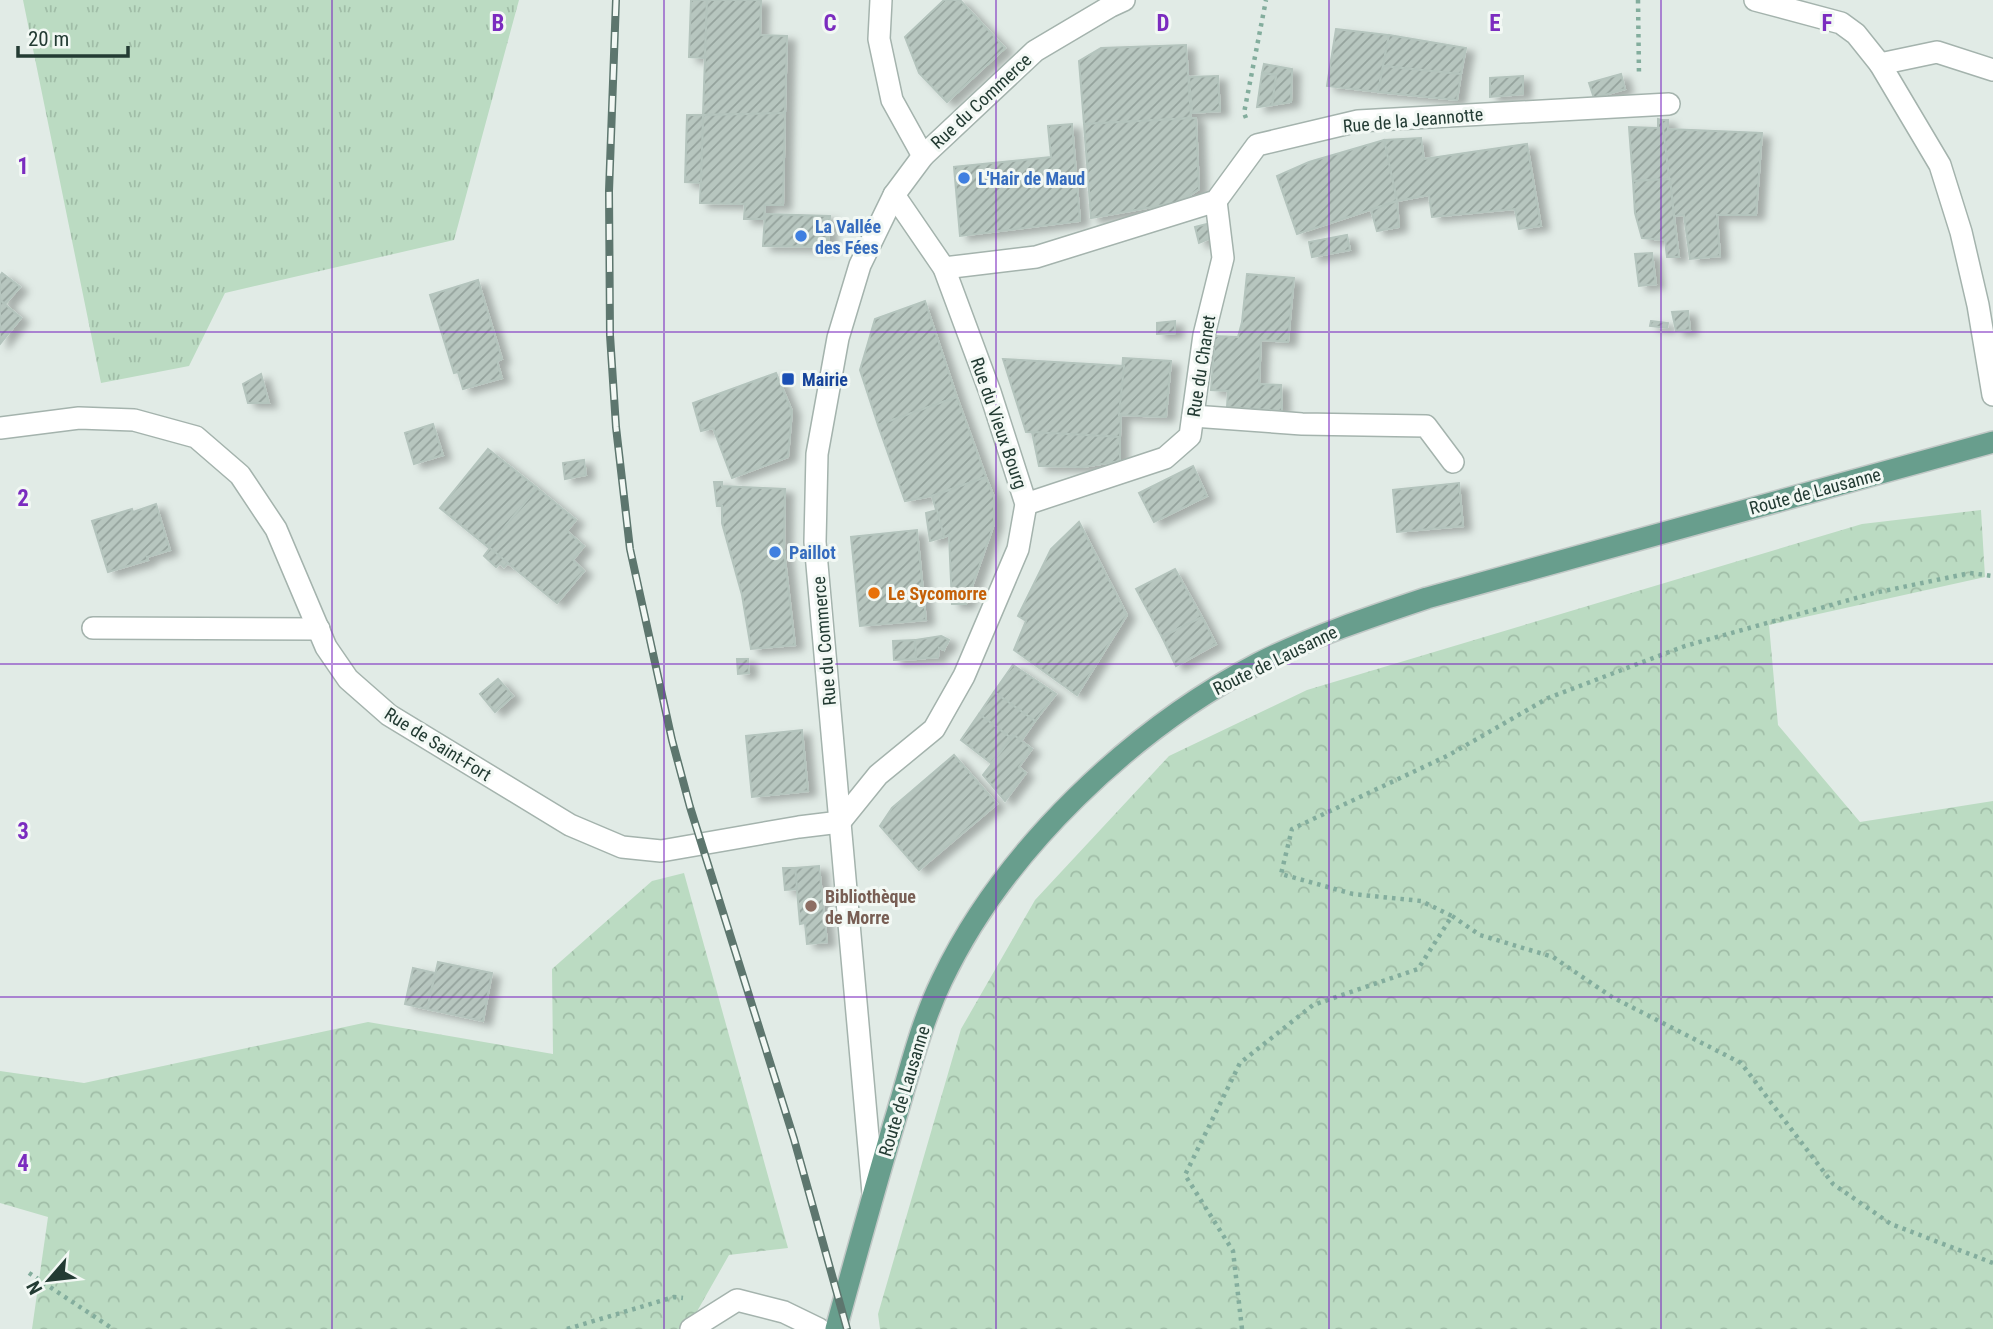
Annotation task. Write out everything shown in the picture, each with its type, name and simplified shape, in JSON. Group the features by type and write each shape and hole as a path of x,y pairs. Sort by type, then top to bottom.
{"main road":[{"name":"Route de Lausanne","path":"836,1329 920,1035 941,981 964,938 1026,850 1086,789 1154,730 1207,693 1260,663 1341,627 1427,598 1993,442"}],"street":[{"path":"881,0 879,39 892,100 923,156"},
{"name":"Rue du Commerce","path":"873,1194 815,542 817,454 838,338 860,265 894,195 923,156 1035,51 1124,0"},
{"path":"1755,0 1841,23 1856,34 1880,64 1940,165 1961,232 1978,304 1993,395"},
{"path":"1880,64 1937,52 1993,70"},
{"name":"Rue de la Jeannotte","path":"1257,145 1358,121 1669,104"},
{"path":"944,268 1036,257 1216,201 1257,145"},
{"name":"Rue du Vieux Bourg","path":"840,822 878,775 934,729 964,677 1018,549 1026,504 990,392 944,268 894,195"},
{"name":"Rue du Chanet","path":"1026,504 1166,458 1190,436 1204,335 1223,258 1216,201"},
{"path":"1193,416 1302,424 1426,426 1453,462"},
{"name":"Rue de Saint-Fort","path":"0,428 79,418 134,420 196,437 240,475 275,529 327,647 348,678 389,715 570,825 622,847 661,851 840,822"},
{"path":"93,628 319,629"},
{"path":"691,1329 737,1300 784,1312 819,1329"}],"path":[{"path":"1257,145 1244,113 1266,0"},
{"path":"1638,0 1639,105"},
{"path":"1993,576 1970,573 1874,593 1685,646 1548,698 1449,755 1292,829 1281,874 1353,894 1421,901 1452,916 1480,935 1553,957 1612,997 1741,1063 1833,1184 1891,1224 1993,1263"},
{"path":"1242,1329 1233,1251 1185,1175 1240,1063 1313,1005 1418,969 1452,916"},
{"path":"29,1273 113,1329"},
{"path":"567,1329 674,1297 686,1298"}],"green space":[{"path":"23,0 519,0 454,240 225,293 189,366 101,383"},
{"path":"1981,510 1985,577 1769,625 1778,725 1860,822 1993,801 1993,1329 880,1329 878,1314 961,1029 1035,900 1169,756 1307,690 1862,524"},
{"path":"684,873 788,1248 729,1255 687,1329 32,1329 48,1217 0,1203 0,1071 84,1083 368,1022 553,1054 552,969 652,881"}],"building":[{"path":"691,0 707,0 705,58 689,57"},
{"path":"707,0 761,0 760,35 787,36 785,113 703,115"},
{"path":"944,0 960,0 1005,48 947,102 919,73 905,37"},
{"path":"1336,29 1389,35 1378,92 1327,86"},
{"path":"1389,35 1466,48 1461,74 1383,66"},
{"path":"1186,45 1191,118 1084,124 1079,61 1101,48"},
{"path":"1264,64 1292,69 1291,102 1272,105 1276,75 1262,73"},
{"path":"1383,66 1461,74 1457,100 1378,92"},
{"path":"1262,73 1276,75 1272,105 1257,107"},
{"path":"1621,74 1625,89 1594,98 1589,83"},
{"path":"1218,76 1220,111 1192,113 1189,77"},
{"path":"1523,76 1523,94 1490,97 1490,78"},
{"path":"785,113 783,205 765,205 764,219 744,219 745,204 700,203 703,115"},
{"path":"687,115 703,115 701,183 685,182"},
{"path":"1196,118 1199,189 1180,202 1091,218 1084,124"},
{"path":"1658,119 1662,120 1670,179 1633,181 1629,127 1658,128"},
{"path":"1662,120 1668,120 1668,129 1762,133 1756,215 1717,215 1720,256 1690,259 1684,215 1674,216"},
{"path":"1072,124 1080,221 960,236 954,167 1051,157 1048,126"},
{"path":"1421,138 1424,159 1527,144 1541,226 1519,229 1515,209 1432,217 1429,195 1397,201 1384,140"},
{"path":"1384,140 1397,201 1297,234 1277,176 1309,162"},
{"path":"1670,179 1679,257 1667,257 1665,240 1642,238 1635,213 1633,181"},
{"path":"1397,201 1399,227 1377,231 1371,210"},
{"path":"765,214 830,216 828,247 763,246"},
{"path":"1207,224 1211,238 1199,243 1195,227"},
{"path":"1347,235 1350,250 1312,257 1309,242"},
{"path":"1652,253 1656,284 1639,286 1635,254"},
{"path":"2,273 20,287 5,304 0,300"},
{"path":"1247,274 1294,278 1288,342 1261,340 1259,384 1281,385 1282,411 1227,407 1228,391 1211,390 1215,336 1238,337"},
{"path":"478,280 502,359 497,361 502,378 463,389 458,372 454,373 430,295"},
{"path":"0,300 21,318 0,344"},
{"path":"925,301 957,397 878,425 860,370 875,319"},
{"path":"1688,311 1690,330 1676,331 1672,312"},
{"path":"1175,321 1175,333 1157,334 1157,323"},
{"path":"1651,321 1668,323 1667,328 1650,326"},
{"path":"1123,358 1171,361 1166,417 1119,415"},
{"path":"1003,359 1124,366 1119,415 1121,414 1120,437 1026,432"},
{"path":"776,373 792,411 788,457 732,478 713,428 701,431 693,403"},
{"path":"261,374 269,403 248,403 243,384"},
{"path":"957,397 986,477 932,496 905,501 878,425"},
{"path":"433,424 443,455 414,464 405,433"},
{"path":"1032,432 1120,437 1120,461 1083,467 1039,466"},
{"path":"488,449 537,488 488,547 440,508"},
{"path":"584,460 586,475 565,479 563,463"},
{"path":"1193,466 1207,496 1154,522 1139,493"},
{"path":"986,477 994,497 994,524 966,604 952,604 949,535 944,537 932,496"},
{"path":"714,482 722,482 722,486 785,489 784,550 795,645 751,649 742,595 722,523 722,506 717,506"},
{"path":"1459,483 1463,526 1397,532 1393,490"},
{"path":"537,488 576,520 567,531 584,546 573,560 584,571 557,603 488,547"},
{"path":"156,504 170,550 108,572 92,521"},
{"path":"937,510 944,537 930,541 926,513"},
{"path":"1079,522 1127,615 1077,695 1014,650 1026,621 1018,616 1051,549"},
{"path":"917,530 926,620 860,626 851,537"},
{"path":"490,548 508,563 504,567 500,563 496,567 484,556"},
{"path":"1175,569 1202,617 1162,637 1136,589"},
{"path":"1202,617 1216,644 1176,666 1162,637"},
{"path":"941,636 949,640 944,650 939,648 938,657 916,659 915,640"},
{"path":"915,640 916,659 894,660 893,641"},
{"path":"737,659 748,659 749,673 738,674"},
{"path":"1013,665 1056,694 1035,721 994,692"},
{"path":"498,679 513,696 495,712 480,694"},
{"path":"994,692 1035,721 1021,741 1014,735 1011,738 979,714"},
{"path":"979,714 1011,738 991,763 961,740"},
{"path":"802,730 808,791 752,797 746,736"},
{"path":"1014,735 1032,749 1019,767 1026,773 1005,801 983,775"},
{"path":"954,755 997,804 919,870 880,826 892,808"},
{"name":"Bibliothèque de Morre","path":"819,866 827,942 807,944 805,923 800,924 795,868"},
{"path":"783,868 795,868 797,889 785,890"},
{"path":"438,962 492,973 483,1021 427,1009"},
{"path":"413,968 435,973 427,1009 405,1004"}],"railway":[{"path":"616,0 609,191 610,335 616,427 630,549 672,740 690,807 794,1139 847,1329"}],"place":[{"name":"L'Hair de Maud","path":"964,178"},
{"name":"La Vallée des Fées","path":"801,236"},
{"name":"Mairie","path":"788,379"},
{"name":"Paillot","path":"775,552"},
{"name":"Le Sycomorre","path":"874,593"},
{"name":"Bibliothèque de Morre","path":"811,906"}]}
